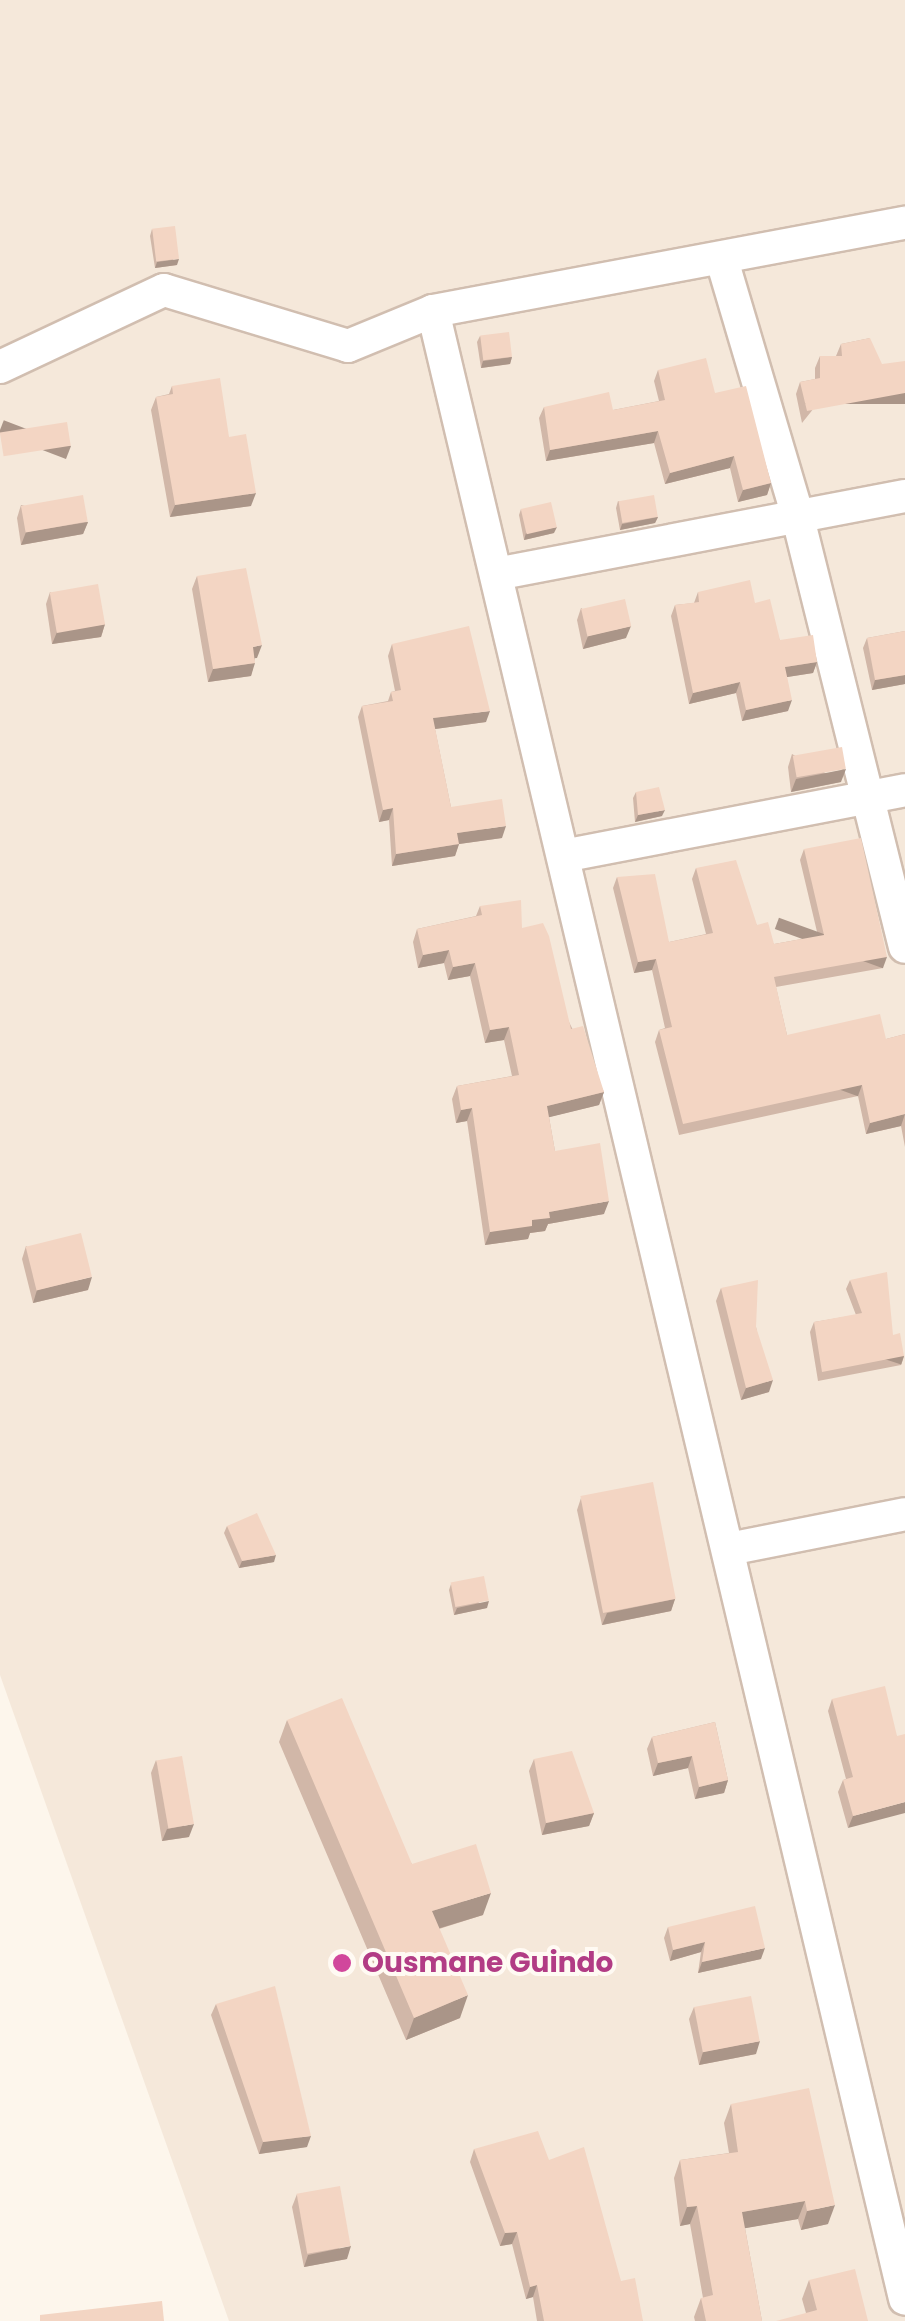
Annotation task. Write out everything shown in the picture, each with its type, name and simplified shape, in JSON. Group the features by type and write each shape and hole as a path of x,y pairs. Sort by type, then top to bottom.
{"street":[{"path":"0,367 164,290 348,346 434,311 905,223"},
{"path":"722,260 796,514 871,797 905,947"},
{"path":"434,311 905,2299"},
{"path":"496,574 905,496"},
{"path":"563,856 905,790"},
{"path":"728,1548 905,1514"}],"shaded area":[{"path":"0,0 905,0 905,2321 229,2321 0,1675"}],"building":[{"path":"175,226 179,259 156,262 152,229"},
{"path":"509,332 512,357 483,360 480,336"},
{"path":"870,338 882,364 905,361 905,393 807,411 800,382 820,378 820,356 842,356 841,344"},
{"path":"706,358 715,393 746,386 771,483 743,490 734,456 670,473 658,431 550,450 544,407 609,392 613,410 665,400 658,370"},
{"path":"220,378 229,437 246,434 256,493 175,505 156,397 173,394 172,386"},
{"path":"67,422 71,446 4,456 0,433"},
{"path":"83,495 88,522 26,533 21,506"},
{"path":"654,495 658,517 622,523 619,501"},
{"path":"551,502 557,527 527,534 521,509"},
{"path":"246,568 262,645 253,647 255,663 213,669 197,576"},
{"path":"750,580 755,603 770,599 780,640 813,635 817,662 785,667 792,700 746,710 740,682 693,693 675,605 699,602 698,592"},
{"path":"98,584 105,624 57,633 50,593"},
{"path":"625,599 631,626 587,636 581,609"},
{"path":"469,626 490,711 433,718 451,807 502,799 506,826 457,833 459,844 396,854 393,808 383,810 362,706 393,701 391,692 401,690 392,644"},
{"path":"905,631 905,675 875,680 867,638"},
{"path":"842,747 846,769 797,777 793,756"},
{"path":"659,787 665,810 638,815 636,792"},
{"path":"861,838 887,957 774,977 787,1035 880,1014 886,1039 905,1034 905,1114 870,1123 862,1085 683,1124 659,1030 672,1027 656,959 638,962 617,877 655,874 669,942 713,933 696,868 736,860 757,925 768,922 774,944 824,935 804,849"},
{"path":"521,900 522,928 543,923 549,936 571,1029 583,1026 604,1092 547,1106 555,1151 600,1143 609,1201 549,1212 550,1218 532,1220 532,1226 490,1232 472,1108 461,1110 457,1086 519,1075 509,1027 490,1030 475,963 453,967 449,950 423,955 417,929 482,915 480,906"},
{"path":"81,1233 92,1277 37,1290 26,1247"},
{"path":"887,1272 893,1335 900,1333 904,1356 822,1372 814,1322 862,1313 850,1280"},
{"path":"758,1280 756,1327 773,1380 746,1388 721,1288"},
{"path":"653,1482 676,1599 603,1613 580,1496"},
{"path":"257,1513 276,1555 242,1561 227,1526"},
{"path":"484,1576 489,1601 455,1607 451,1582"},
{"path":"885,1686 897,1736 905,1734 905,1802 853,1816 843,1780 853,1777 832,1699"},
{"path":"342,1698 412,1864 476,1844 491,1893 432,1911 468,1995 414,2018 287,1720"},
{"path":"715,1722 728,1780 699,1787 692,1756 658,1763 652,1737"},
{"path":"572,1751 594,1813 546,1823 534,1759"},
{"path":"182,1756 194,1824 168,1828 156,1761"},
{"path":"755,1906 765,1948 702,1962 705,1942 673,1950 668,1927"},
{"path":"275,1986 311,2136 263,2142 216,2004"},
{"path":"751,1996 760,2041 703,2052 694,2007"},
{"path":"809,2088 835,2205 807,2211 805,2201 742,2212 762,2321 706,2321 701,2298 713,2295 697,2206 687,2207 680,2160 738,2152 731,2104"},
{"path":"538,2131 549,2160 584,2147 621,2281 635,2278 643,2321 544,2321 537,2285 530,2287 517,2232 505,2233 474,2149"},
{"path":"340,2186 351,2246 307,2254 297,2194"},
{"path":"855,2269 868,2321 776,2321 817,2310 809,2280"},
{"path":"162,2301 164,2321 40,2321 40,2315"}],"place":[{"name":"Ousmane Guindo","path":"342,1963"}]}
